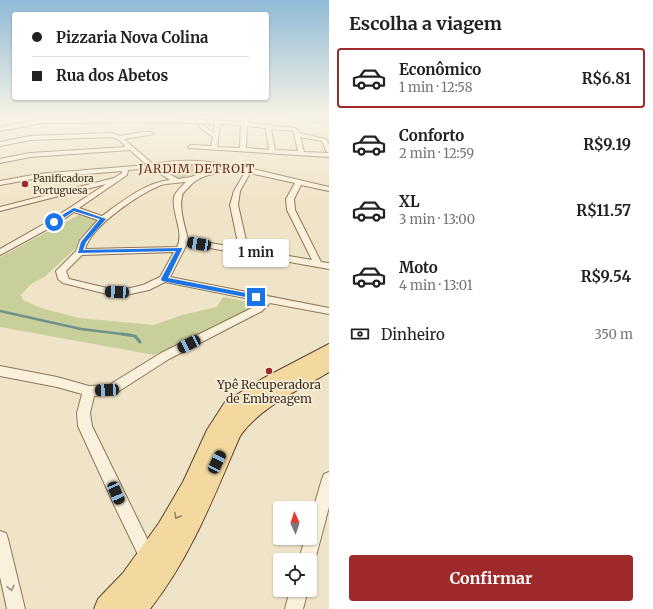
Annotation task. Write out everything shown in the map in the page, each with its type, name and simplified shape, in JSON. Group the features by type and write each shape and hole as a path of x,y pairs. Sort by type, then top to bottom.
{"main road":[{"path":"108,609 132,582 154,566 172,556 190,523 232,408 241,401 329,350"},
{"path":"226,427 241,418 252,408 329,364"},
{"path":"133,609 150,588 154,566"}],"street":[{"path":"127,144 152,166 175,180"},
{"path":"243,144 243,150"},
{"path":"271,144 272,151"},
{"path":"299,144 301,153"},
{"path":"191,147 329,155"},
{"path":"0,162 30,155 131,148"},
{"path":"0,183 33,177 124,170 178,163 205,162 249,170 329,189"},
{"path":"192,179 181,190 177,200 182,245 164,279 146,288 117,292 92,288 63,279 61,271 80,252 83,242 104,219 145,190 161,183 192,179 206,173 240,169"},
{"path":"0,252 74,209 117,179 124,170"},
{"path":"244,252 234,205 237,191 249,170"},
{"path":"0,210 117,179"},
{"path":"299,182 290,199 291,210 318,264"},
{"path":"74,209 104,219"},
{"path":"80,252 182,245 244,252 329,266"},
{"path":"164,279 329,311"},
{"path":"0,371 58,382 89,391 112,389 165,356 258,309 268,299"},
{"path":"89,391 83,409 85,426 122,506 154,566"},
{"path":"310,553 329,479"},
{"path":"0,539 16,609"},
{"path":"294,609 297,597"}],"green space":[{"path":"194,163 227,168 202,172 177,179 158,167 166,165"},
{"path":"79,215 99,220 80,237 75,249 44,277 31,284 21,295 23,300 41,308 79,318 154,325 182,315 217,307 223,297 255,303 254,307 238,317 154,355 0,327 0,257"}],"waterway":[{"path":"0,311 81,329 123,334"},
{"path":"123,334 130,335"},
{"path":"123,334 135,336 140,342"}],"place":[{"name":"Panificadora Portuguesa","path":"25,184"},
{"name":"Ypê Recuperadora de Embreagem","path":"269,371"}],"district":[{"name":"JARDIM DETROIT","path":"197,168"}],"route":[{"path":"54,222 74,209 104,219 83,242 80,252 180,249 164,279 256,297"}]}
